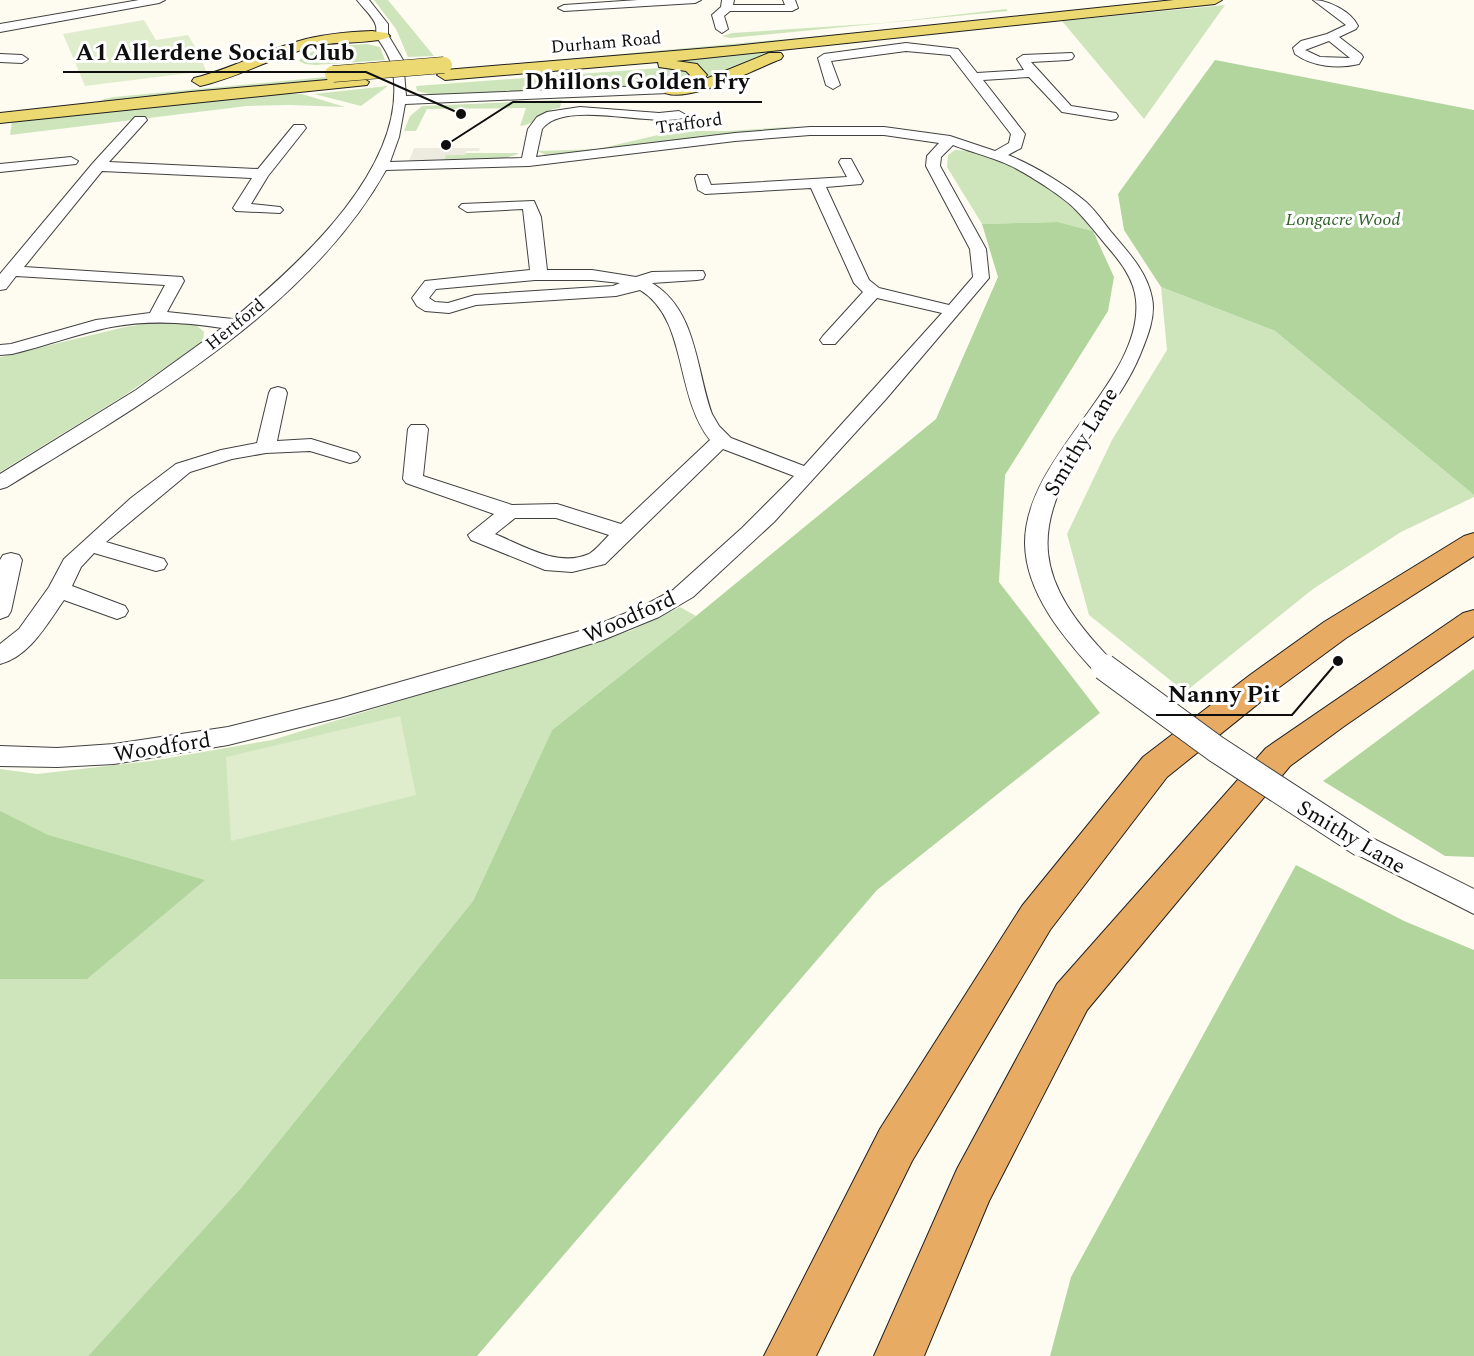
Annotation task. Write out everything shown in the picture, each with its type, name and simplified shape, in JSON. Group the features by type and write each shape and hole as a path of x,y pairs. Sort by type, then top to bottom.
{"highway":[{"path":"789,1356 896,1145 1023,937 1155,767 1262,683 1335,630 1474,543"},
{"path":"899,1356 972,1185 1072,997 1278,757 1331,718 1474,621"}],"main road":[{"name":"Durham Road","path":"0,118 386,69 445,70 1137,0"},
{"name":"Durham Road","path":"0,107 107,95 336,76 734,51 1215,0"},
{"path":"668,89 694,88 713,84 759,61 791,52 911,32"},
{"path":"107,95 216,78 242,71 302,45 359,36 382,36"},
{"path":"336,76 298,68 288,60 300,50 382,36"},
{"path":"445,70 488,75 670,63 691,67 698,72 698,78 695,81 668,89"}],"street":[{"path":"0,28 91,6 159,0"},
{"path":"363,0 382,24 382,36"},
{"path":"564,8 695,0"},
{"path":"722,29 718,15 728,4 792,8 789,0"},
{"path":"1319,0 1352,26 1331,37"},
{"name":"Hertford","path":"0,483 92,427 171,373 235,325 294,274 328,240 381,166 394,132 400,88 395,55 390,43 382,36"},
{"path":"832,85 824,58 906,47 954,52 1018,134 1016,145 1000,154"},
{"path":"1068,56 1023,59 1032,73 1067,109 1111,116"},
{"path":"0,58 22,59"},
{"path":"974,77 1032,73"},
{"path":"400,100 668,89"},
{"path":"529,162 528,147 540,120 552,114 605,112 658,118 679,115"},
{"path":"0,285 140,120"},
{"path":"275,210 241,208 262,174 299,128"},
{"name":"Trafford","path":"381,166 464,166 529,162 744,135 812,130 883,130 950,140 1000,154"},
{"name":"Woodford","path":"0,756 40,759 105,755 180,745 257,729 603,632 679,597 749,535 808,474 981,278 978,249 933,166 934,156 950,140"},
{"name":"Smithy Lane","path":"1000,154 1045,177 1084,206 1132,265 1144,290 1144,328 1134,353 1056,474 1044,498 1037,526 1038,557 1049,593 1071,630 1104,667 1216,749 1362,844 1474,902"},
{"path":"0,168 71,161"},
{"path":"702,178 705,190 856,181 846,162"},
{"path":"99,166 262,174"},
{"path":"817,184 862,284 873,292 954,311"},
{"path":"467,207 529,204 533,217 539,276"},
{"path":"11,271 176,281 156,317"},
{"path":"697,275 652,277 639,284 616,291 475,300 449,308 431,307 423,303 420,298 431,285 539,276 592,274 639,284 658,294 666,302 678,325 696,393 708,423 720,441 808,474"},
{"path":"829,340 873,292"},
{"path":"0,350 12,350 122,320 156,317 201,319 235,325"},
{"path":"266,447 278,393"},
{"path":"418,429 413,479 510,512 557,511 623,532"},
{"path":"510,512 479,535 545,563 572,565 597,558 720,441"},
{"path":"0,656 27,635 58,590 72,564 90,545 183,468 228,454 266,447 311,445 350,457"},
{"path":"90,545 156,564"},
{"path":"0,611 11,560"},
{"path":"58,590 117,611"},
{"path":"0,626 27,635"}],"green space":[{"path":"374,0 388,0 434,56 408,57 396,29"},
{"path":"1225,5 1144,119 1062,21"},
{"path":"1006,9 1008,11 730,38 722,36 732,33 883,23"},
{"path":"144,20 156,40 188,35 206,71 85,86 63,34"},
{"path":"897,29 778,43 541,65 513,64"},
{"path":"367,44 380,47 385,60 315,65 299,61 311,52 320,49"},
{"path":"781,51 749,62 699,85 705,75 700,68 674,60"},
{"name":"Longacre Wood","path":"1215,60 1474,110 1474,495 1275,331 1161,287 1124,230 1118,194"},
{"path":"682,67 691,74 689,80 669,84 434,95 417,91 416,86"},
{"path":"358,74 359,79 109,102 100,100 114,97"},
{"path":"388,86 361,106 314,94"},
{"path":"266,94 302,94 345,107 247,106 10,135 12,121"},
{"path":"562,100 560,108 549,111 526,125 520,126 526,108 427,109 416,131 404,131 410,116 422,106"},
{"path":"800,126 599,152 547,156 538,151 598,149 675,131 729,131"},
{"path":"955,150 994,157 1032,176 1067,202 1093,231 1058,222 982,224 947,167 948,155"},
{"path":"465,153 518,154 502,159 443,161 446,155 464,155"},
{"path":"1058,222 1093,231 1114,277 1108,311 1005,475 999,582 1100,713 877,890 477,1356 88,1356 241,1188 473,901 552,730 696,616 936,419 998,277 982,224"},
{"path":"1161,287 1275,331 1474,495 1401,532 1313,589 1185,692 1089,615 1067,534 1112,440 1167,350"},
{"path":"160,322 194,323 204,332 203,342 122,397 0,472 0,357 125,327"},
{"path":"680,607 696,616 552,730 473,901 241,1188 88,1356 0,1356 0,769 37,774 151,761 272,740 630,631"},
{"path":"1474,669 1474,857 1445,856 1323,781"},
{"path":"400,716 416,795 231,841 226,757"},
{"path":"0,811 48,835 205,880 87,979 0,979"},
{"path":"1296,865 1404,921 1474,950 1474,1356 1050,1356 1071,1277"}],"shaded area":[{"path":"414,148 480,148 479,151 466,151 465,155 446,155 443,161 409,161"}],"place":[{"name":"A1 Allerdene Social Club","path":"461,114"},
{"name":"Dhillons Golden Fry","path":"446,145"},
{"name":"Nanny Pit","path":"1338,661"}]}
